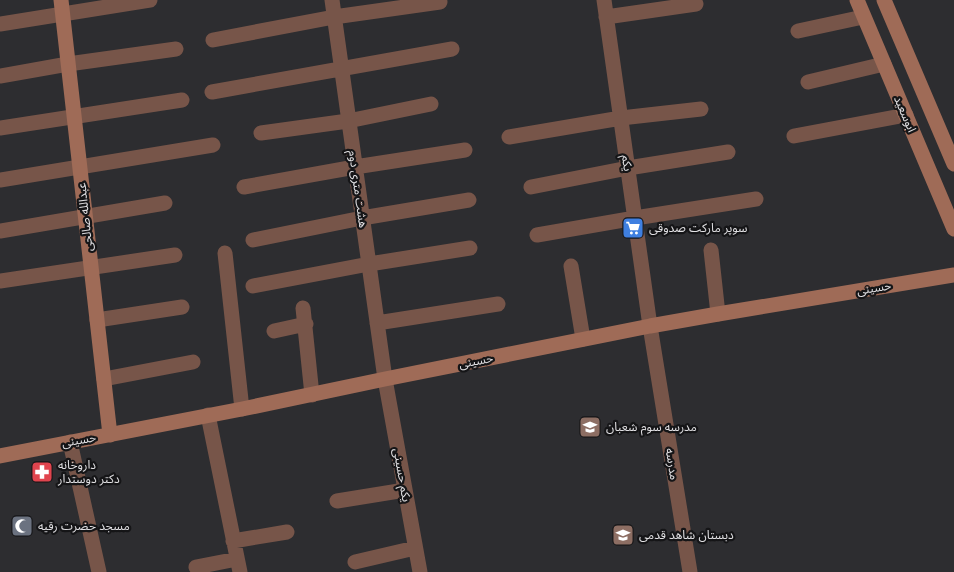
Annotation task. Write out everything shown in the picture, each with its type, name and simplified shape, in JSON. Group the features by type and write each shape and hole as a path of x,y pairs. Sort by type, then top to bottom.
{"street":[{"path":"0,24 61,7 150,0"},
{"name":"هشت متری دوم","path":"332,0 385,379"},
{"name":"یکم","path":"604,0 650,326"},
{"name":"ابوسعید","path":"857,0 954,229"},
{"name":"ابوسعید","path":"884,0 954,164"},
{"path":"214,40 334,17 440,2"},
{"path":"606,18 696,4"},
{"name":"عبدالله صالحی","path":"61,7 110,435"},
{"path":"798,31 863,17"},
{"path":"0,76 68,64 176,49"},
{"path":"212,92 452,49"},
{"path":"808,82 884,64"},
{"path":"0,128 182,100"},
{"path":"261,132 348,121 431,104"},
{"path":"509,137 621,118 701,109"},
{"path":"794,136 906,115"},
{"path":"0,180 213,145"},
{"path":"244,188 355,167 465,150"},
{"path":"531,188 628,168 728,152"},
{"path":"537,235 756,199"},
{"path":"253,240 362,218 469,200"},
{"path":"0,231 165,203"},
{"path":"253,286 369,264 470,248"},
{"path":"711,250 718,314"},
{"path":"225,253 242,409"},
{"path":"0,281 175,254"},
{"path":"571,266 583,339"},
{"name":"حسینی","path":"0,456 650,326 954,275"},
{"path":"377,323 498,304"},
{"path":"97,320 182,307"},
{"path":"303,308 312,394"},
{"path":"274,332 306,324"},
{"name":"مدرسه","path":"650,326 690,572"},
{"path":"104,379 193,362"},
{"name":"یکم حسینی","path":"385,379 420,572"},
{"path":"196,567 238,565 208,415"},
{"path":"70,442 99,572"},
{"path":"337,501 405,490"},
{"path":"233,541 287,532"},
{"path":"355,562 415,548"}],"place":[{"name":"سوپر مارکت صدوقی","path":"633,228"},
{"name":"مدرسه سوم شعبان","path":"590,427"},
{"name":"داروخانه دکتر دوستدار","path":"42,472"},
{"name":"مسجد حضرت رقیه","path":"22,526"},
{"name":"دبستان شاهد قدمی","path":"623,535"}]}
